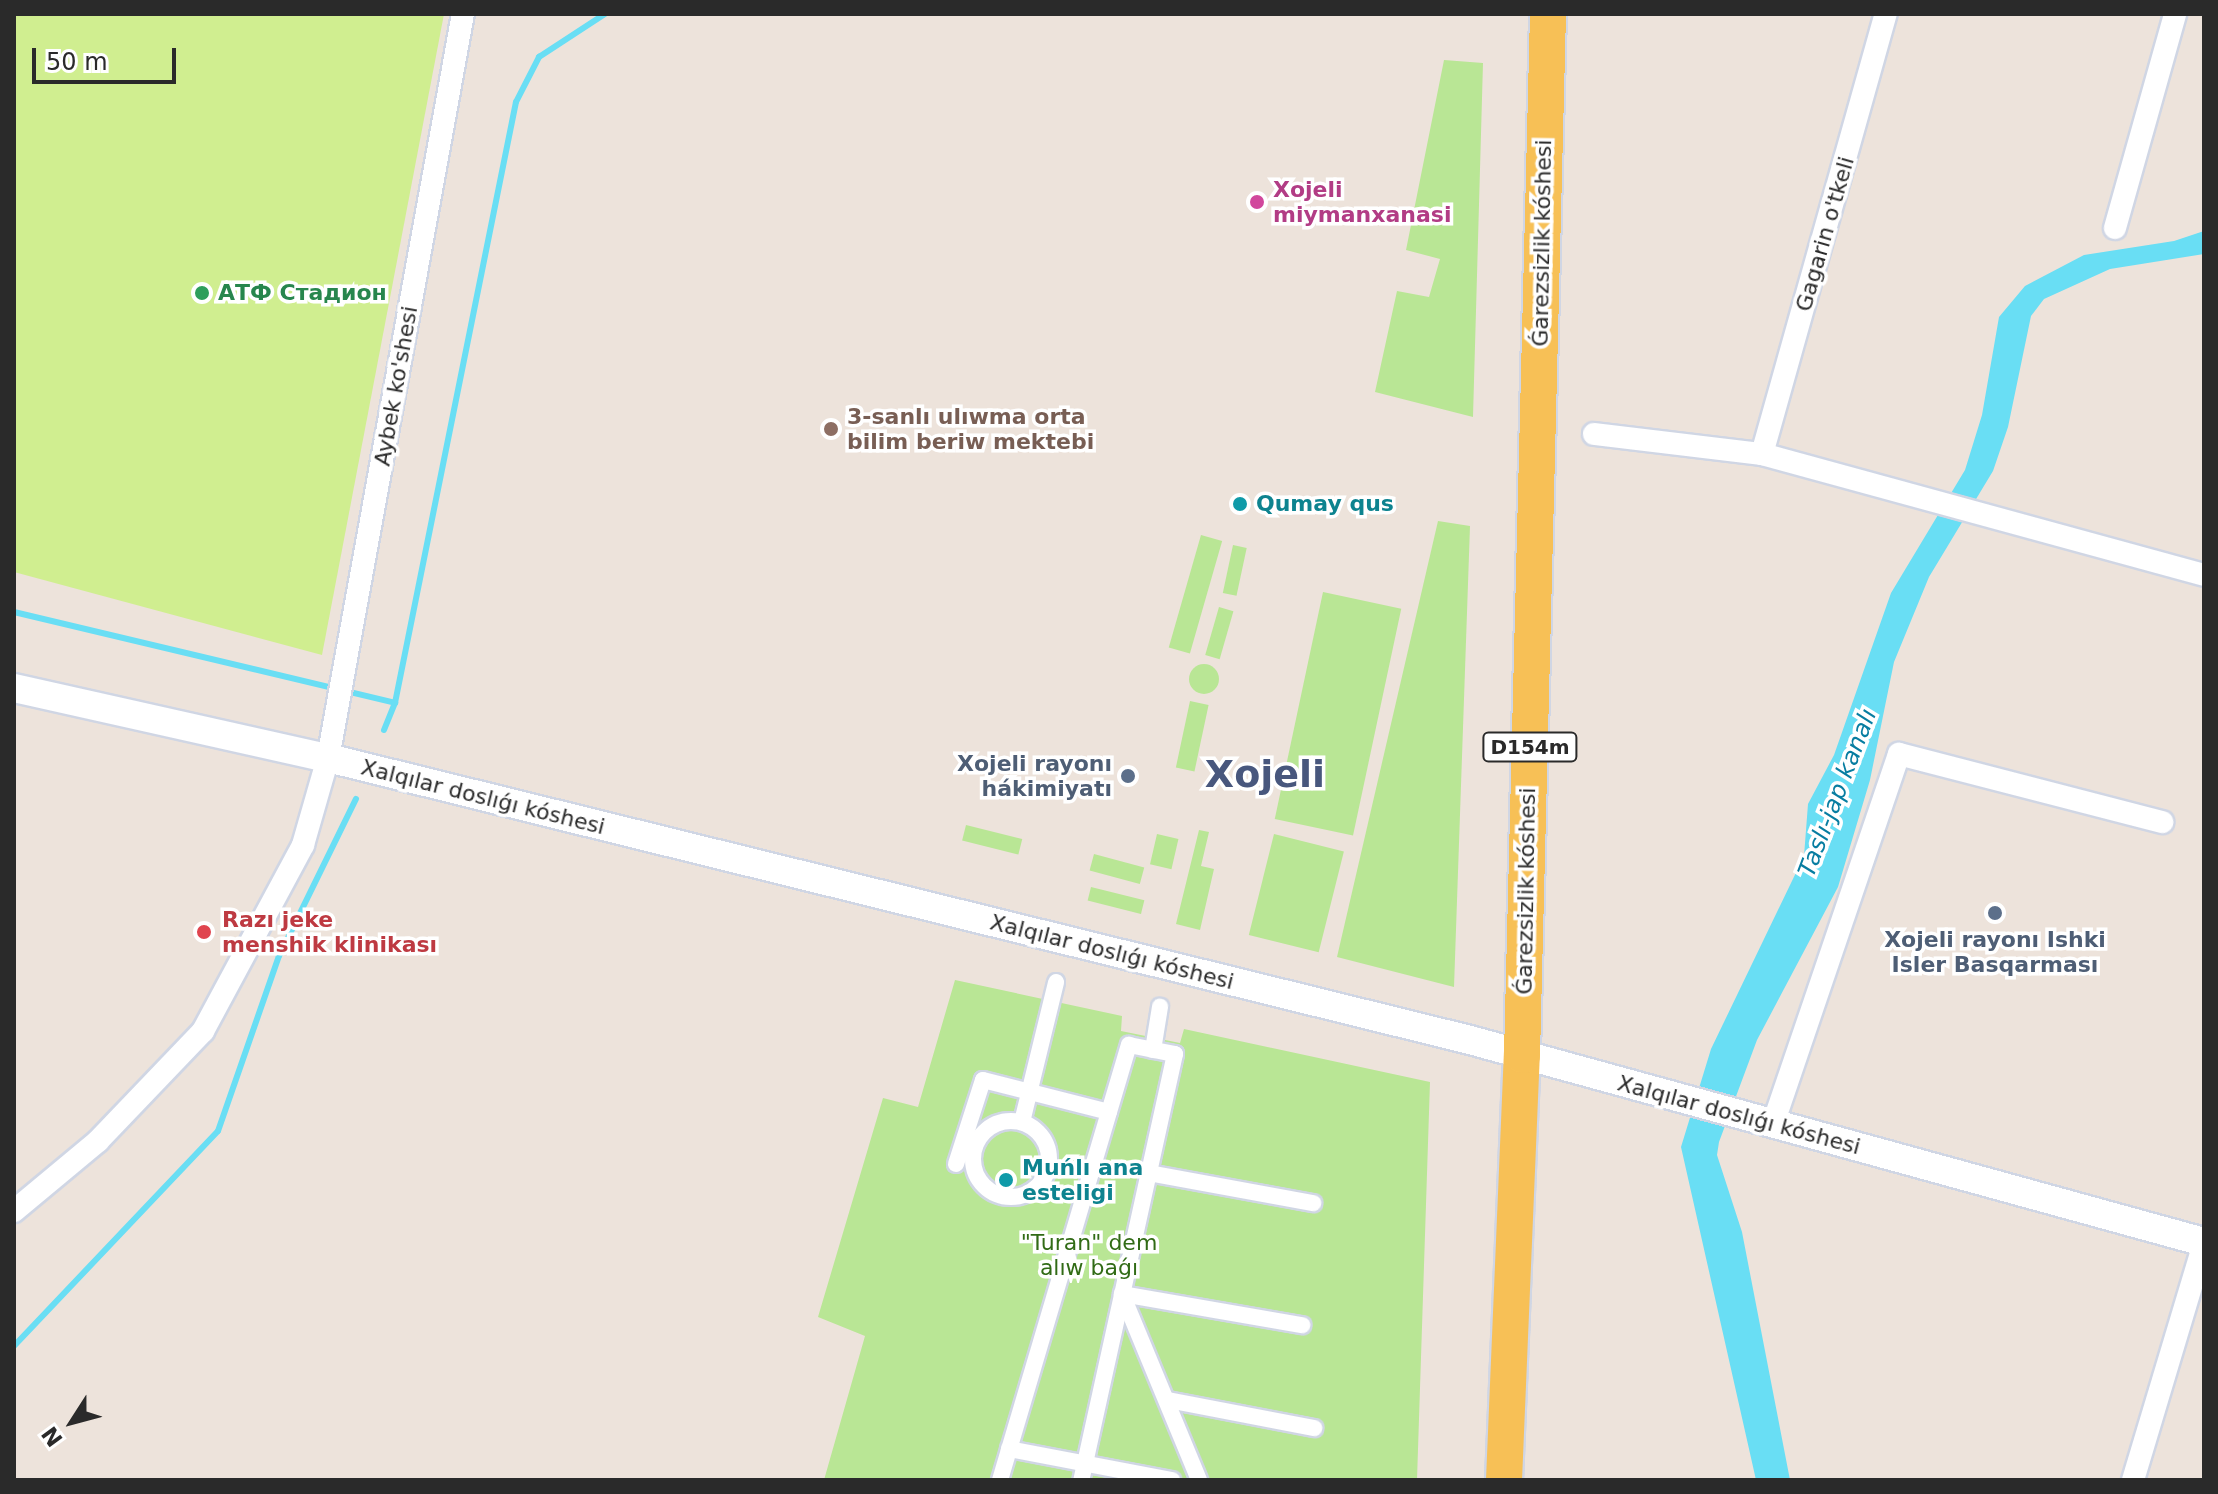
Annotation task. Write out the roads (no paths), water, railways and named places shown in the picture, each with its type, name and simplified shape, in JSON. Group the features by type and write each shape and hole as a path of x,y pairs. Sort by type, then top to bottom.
{"main road":[{"name":"Ǵarezsizlik kóshesi","path":"1504,1480 1522,1055 1548,14"}],"street":[{"name":"Aybek ko'shesi","path":"14,1211 98,1141 203,1031 303,845 328,758 463,14"},
{"name":"Gagarin o'tkeli","path":"1762,454 1886,14"},
{"path":"2115,228 2175,14"},
{"path":"1594,434 1762,454 2204,575"},
{"name":"Xalqılar doslıǵı kóshesi","path":"14,688 328,758 1522,1055 2204,1243"},
{"path":"1773,1124 1899,754 2162,822"},
{"path":"1022,1122 1056,982"},
{"path":"1153,1050 1160,1007"},
{"path":"1000,1480 1129,1045 1175,1054 1082,1472"},
{"path":"956,1164 968,1147 987,1129 1022,1122 1041,1136 1049,1158 1041,1182 1032,1190 1007,1196 984,1185 976,1174 968,1147 983,1080 1109,1112"},
{"path":"1149,1173 1313,1203"},
{"path":"2133,1480 2204,1243"},
{"path":"1122,1294 1302,1325"},
{"path":"1122,1294 1199,1480"},
{"path":"1168,1400 1314,1428"},
{"path":"1009,1449 1082,1472 1172,1480"}],"water":[{"name":"Taslı-jap kanalı","path":"2204,231 2204,254 2110,269 2044,299 2031,316 2008,427 1993,471 1929,577 1894,662 1870,780 1838,887 1757,1040 1719,1142 1717,1155 1742,1232 1790,1480 1756,1480 1681,1147 1711,1049 1804,856 1808,804 1834,755 1891,593 1965,470 1982,415 1999,317 2025,286 2084,255 2174,241"}],"waterway":[{"path":"384,730 395,703 516,102 539,57 605,14"},
{"path":"14,612 395,703"},
{"path":"14,1346 218,1131 279,956 356,799"}],"place":[{"name":"Xojeli miymanxanasi","path":"1257,202"},
{"name":"АТФ Стадион","path":"202,293"},
{"name":"3-sanlı ulıwma orta bilim beriw mektebi","path":"831,429"},
{"name":"Qumay qus","path":"1240,504"},
{"name":"Xojeli rayonı hákimiyatı","path":"1128,776"},
{"name":"Xojeli rayonı Ishki Isler Basqarması","path":"1995,913"},
{"name":"Razı jeke menshik klinikası","path":"204,932"},
{"name":"Muńlı ana esteligi","path":"1006,1180"}],"district":[{"name":"Xojeli","path":"1265,775"}],"park label":[{"name":"\"Turan\" dem alıw baǵı","path":"1089,1254"}]}
